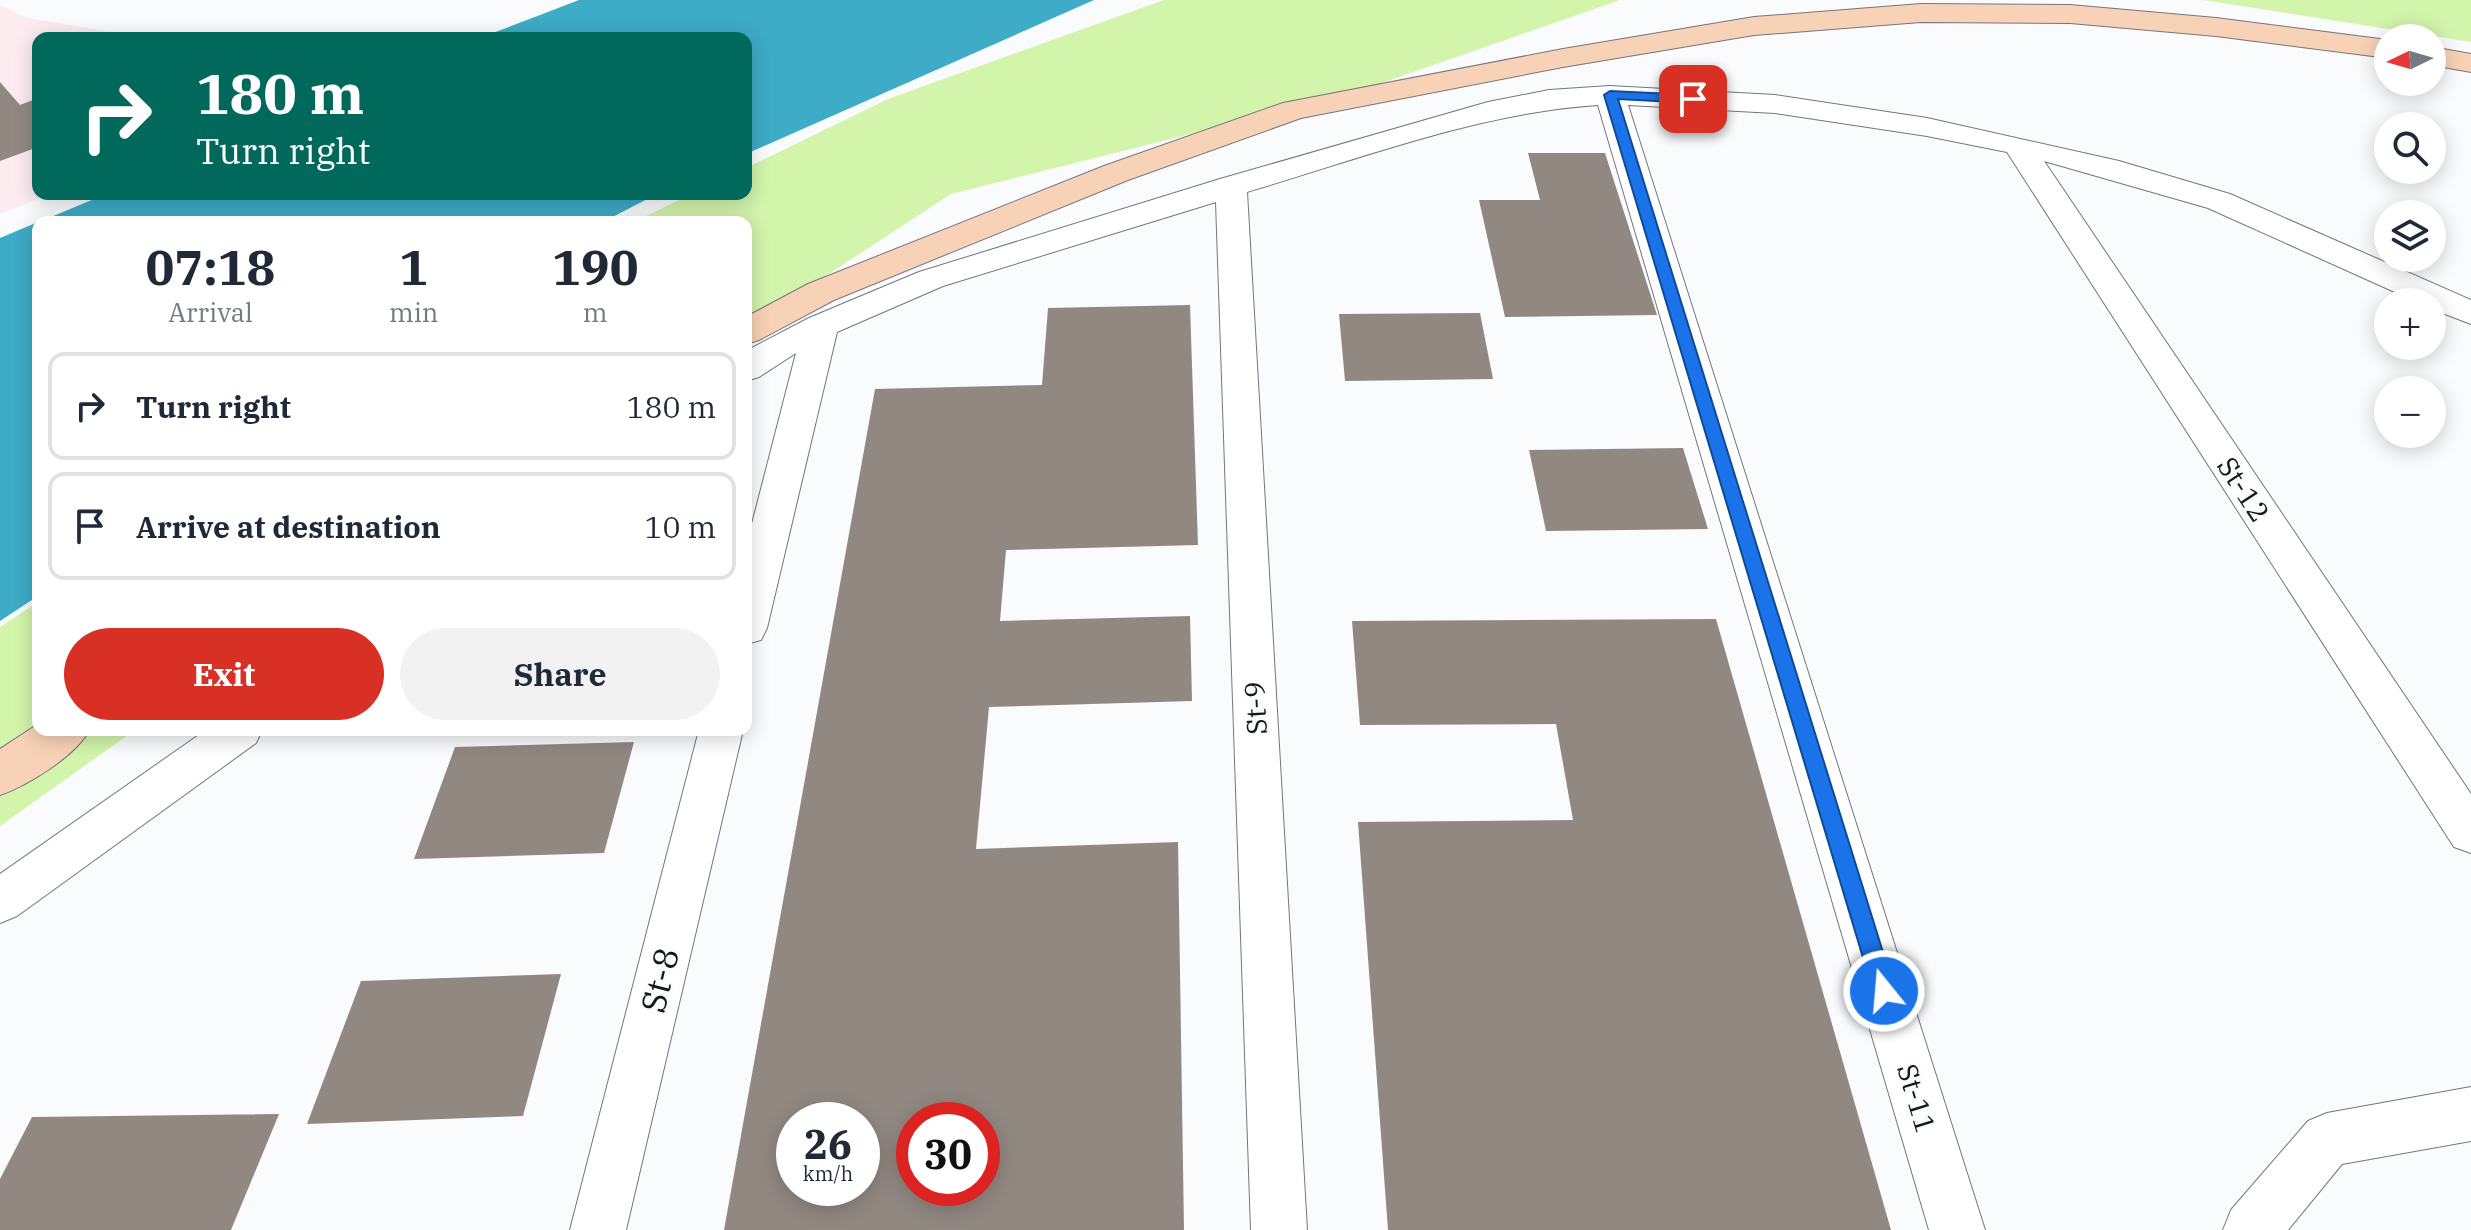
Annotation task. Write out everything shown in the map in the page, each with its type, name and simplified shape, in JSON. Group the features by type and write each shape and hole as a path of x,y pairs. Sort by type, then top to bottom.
{"main road":[{"path":"752,329 848,281 1116,173 1294,110 1563,58 1754,26 1921,13 2070,14 2216,27 2374,47"},
{"path":"2446,59 2471,63"},
{"path":"0,775 57,736"}],"street":[{"path":"752,365 821,326 931,279 1231,186 1499,108 1549,99 1610,95 1775,104 1927,127 2119,170 2219,201 2471,313"},
{"name":"St-11","path":"1610,95 1957,1230"},
{"name":"St-12","path":"2018,145 2471,833"},
{"name":"St-9","path":"1231,186 1279,1230"},
{"path":"752,604 821,326"},
{"path":"0,901 232,736"},
{"name":"St-8","path":"598,1230 720,736"},
{"path":"2251,1230 2327,1140 2471,1114"}],"shaded area":[{"path":"0,5 24,17 110,32 32,32 34,200 0,214"}],"green space":[{"path":"1164,0 1620,0 1350,94 951,194 752,324 752,216 646,216 679,200 752,200 752,165 888,99"},
{"path":"2203,0 2471,0 2471,42 2446,38 2446,24 2374,24 2374,27"},
{"path":"32,606 32,736 127,736 0,826 0,627"}],"water":[{"path":"579,0 1094,0 752,151 752,32 496,32"},
{"path":"92,200 645,200 615,216 53,216"},
{"path":"32,225 32,600 0,621 0,238"}],"building":[{"path":"0,82 20,105 32,100 32,149 0,161"},
{"path":"1528,153 1605,153 1657,315 1505,317 1479,200 1540,200"},
{"path":"1190,305 1198,545 1006,550 1000,621 1190,616 1192,701 989,707 976,849 1178,842 1184,1230 724,1230 875,389 1042,385 1048,308"},
{"path":"1480,313 1493,379 1345,381 1339,314"},
{"path":"1683,448 1708,529 1546,531 1529,450"},
{"path":"1716,619 1891,1230 1388,1230 1358,822 1573,820 1556,724 1360,725 1352,621"},
{"path":"634,742 604,853 414,859 455,747"},
{"path":"561,974 523,1116 307,1124 361,981"},
{"path":"279,1114 231,1230 0,1230 0,1179 32,1117"}],"route":[{"path":"1693,99 1610,95 1884,991"}]}
